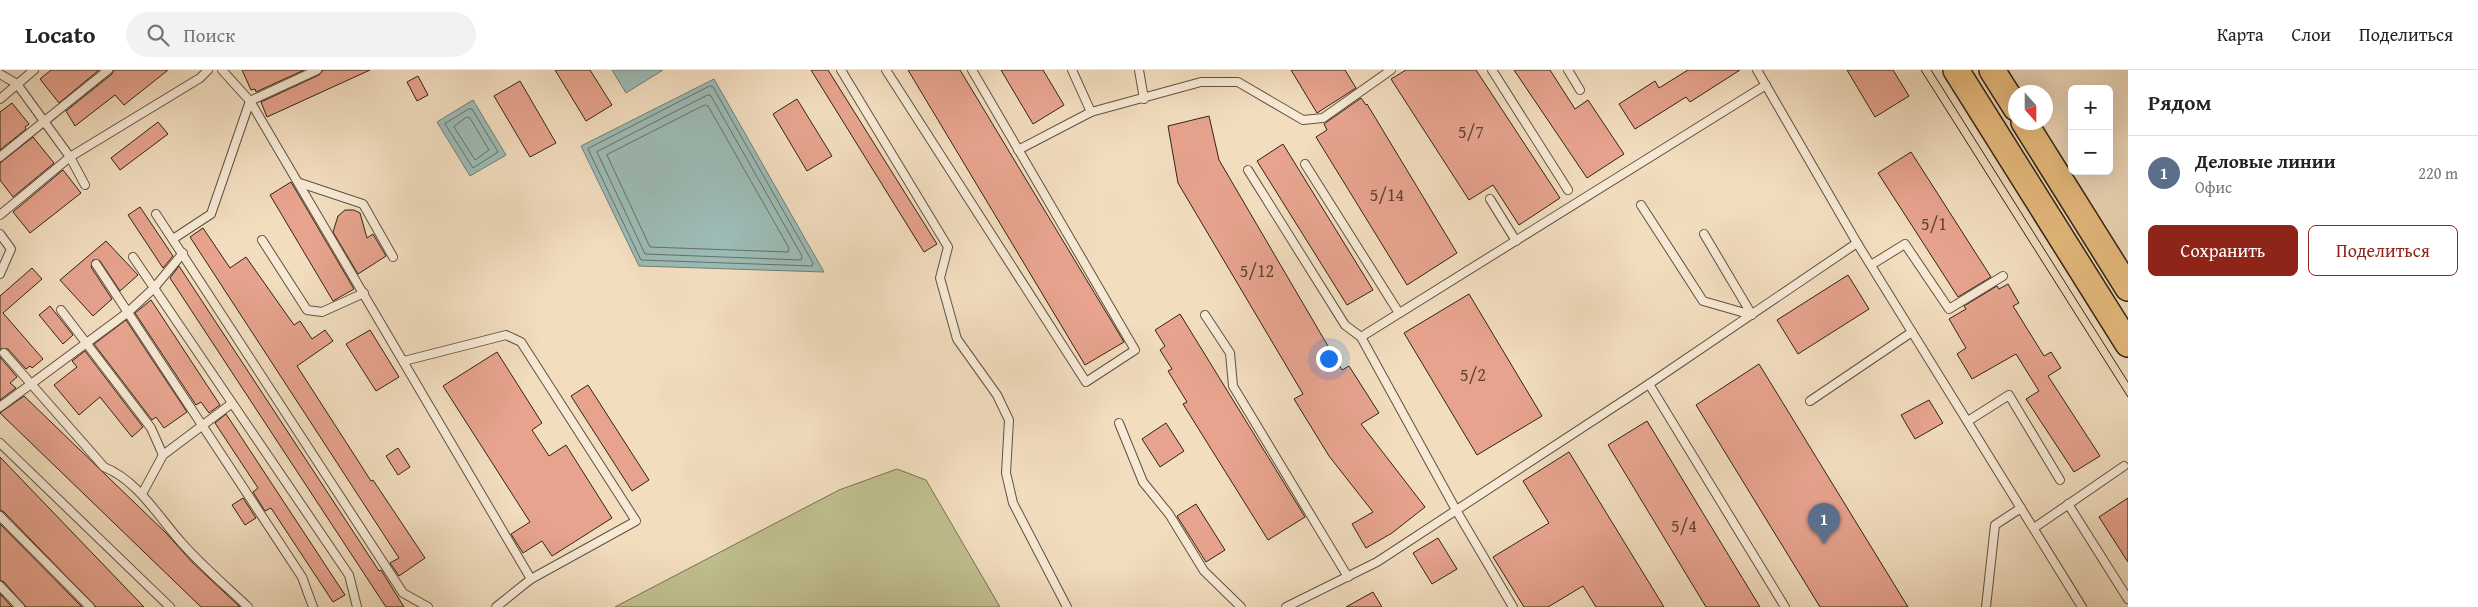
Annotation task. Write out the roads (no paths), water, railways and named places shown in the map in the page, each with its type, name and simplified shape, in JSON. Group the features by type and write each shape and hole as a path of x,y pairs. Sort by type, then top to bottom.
{"main road":[{"path":"1956,70 2128,344"},
{"path":"1992,70 2008,95"},
{"path":"2029,130 2128,288"}],"lane":[{"path":"0,99 34,70"},
{"path":"0,157 42,121 108,70"},
{"path":"0,215 70,156 200,78 208,70"},
{"path":"222,70 250,101 300,183 531,579"},
{"path":"173,238 211,214 250,101 317,70"},
{"path":"841,70 948,247 940,278 957,338 997,394 1009,420 1006,473 1013,503 1067,607"},
{"path":"886,70 1086,382 1135,350 972,70"},
{"path":"1072,70 1091,112"},
{"path":"1140,70 1144,99"},
{"path":"1018,150 1091,112 1201,82 1238,82 1303,120 1323,118 1391,70"},
{"path":"1492,70 1568,190"},
{"path":"1568,70 1580,90"},
{"path":"1757,70 1870,265 2082,607"},
{"path":"0,74 17,84 42,121 70,156 85,185"},
{"path":"1361,337 1766,85"},
{"path":"1305,164 1399,313"},
{"path":"1248,170 1345,325 1361,337 1456,510 1513,607"},
{"path":"300,183 363,204 393,257"},
{"path":"1490,199 1516,241"},
{"path":"1641,205 1702,301 1752,315"},
{"path":"156,214 403,593 428,607"},
{"path":"0,234 11,249 0,274"},
{"path":"1704,234 1752,315"},
{"path":"262,240 307,310 322,312 364,293"},
{"path":"1286,607 1378,562 1649,384 1857,243"},
{"path":"1870,265 1905,244 1950,310 2003,276"},
{"path":"0,407 127,313 154,288 183,253"},
{"path":"133,257 231,404 349,575 357,607"},
{"path":"96,264 302,577 313,607"},
{"path":"61,310 85,345 151,428 163,455"},
{"path":"1205,314 1230,354 1233,386 1348,576"},
{"path":"1810,401 1912,332"},
{"path":"404,361 506,335 521,342 636,521 531,579 496,607"},
{"path":"4,353 30,385 104,467 120,474 142,494 182,543 248,607"},
{"path":"1649,384 1785,607"},
{"path":"1968,421 2009,395 2060,480"},
{"path":"142,494 163,455 231,404"},
{"path":"1119,423 1143,482 1169,514 1204,571 1240,607"},
{"path":"0,443 170,607"},
{"path":"2034,528 2124,466"},
{"path":"2068,504 2128,598"},
{"path":"1986,607 1994,525 2022,508"},
{"path":"0,516 90,607"},
{"path":"0,586 20,607"}],"water":[{"path":"612,70 663,70 626,93"},
{"path":"714,79 824,272 639,266 581,146"},
{"path":"473,100 506,155 470,176 437,122"}],"tram line":[{"path":"1921,70 2128,397"},
{"path":"1931,70 2128,382"}],"place":[{"name":"Деловые линии","path":"1824,544"}]}
